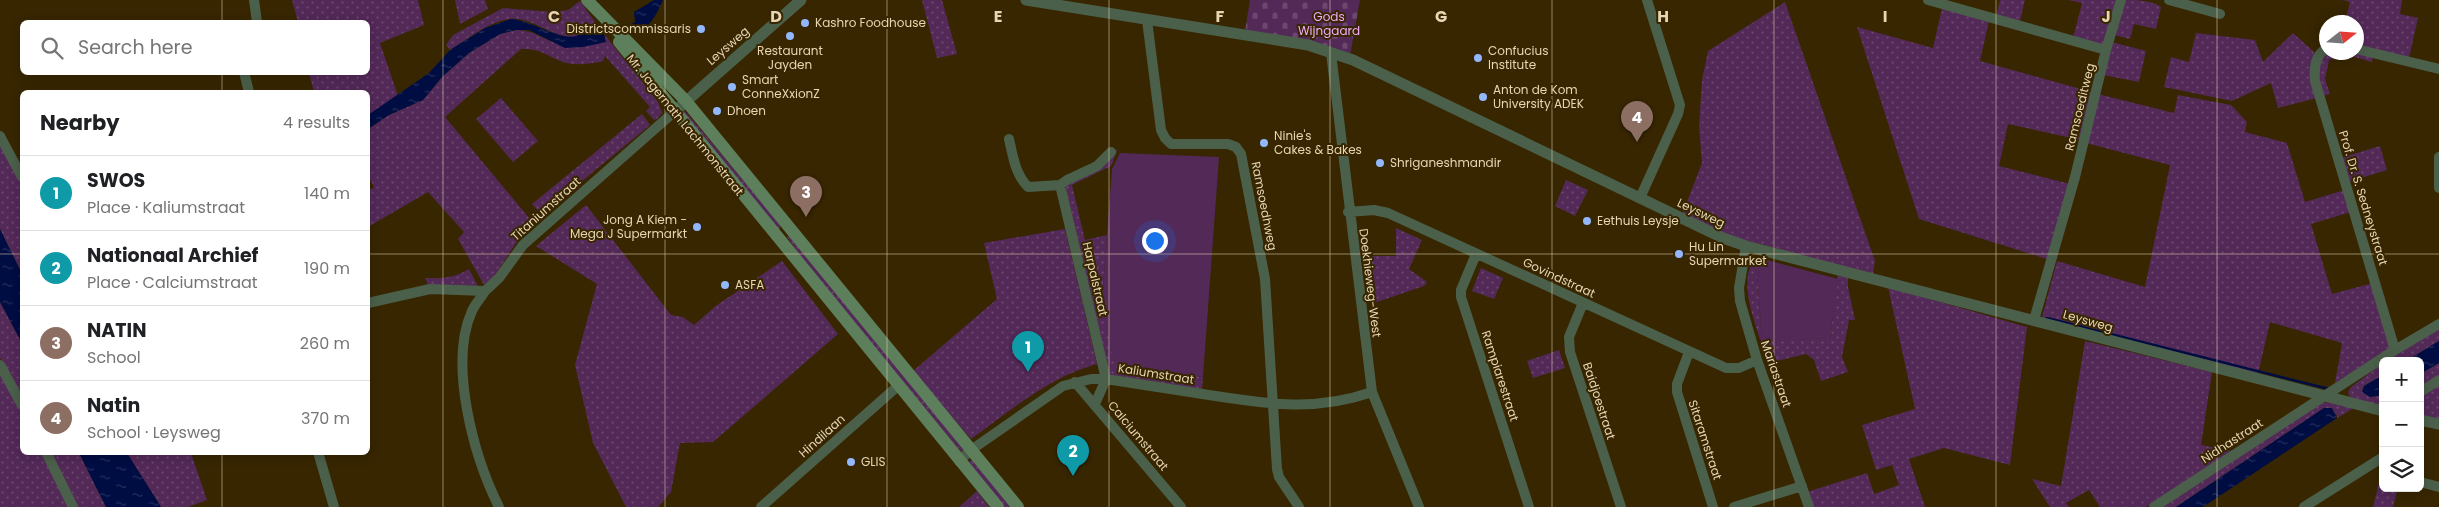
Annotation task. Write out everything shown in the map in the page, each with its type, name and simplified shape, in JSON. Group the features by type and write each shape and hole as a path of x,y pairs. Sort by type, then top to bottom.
{"main road":[{"name":"Mr. Jagernath Lachmonstraat","path":"587,0 686,101 1018,507"},
{"name":"Mr. Jagernath Lachmonstraat","path":"587,0 674,112 998,507"}],"street":[{"path":"254,0 257,20"},
{"name":"Leysweg","path":"674,112 801,0"},
{"name":"Leysweg","path":"1033,0 1070,4 1147,20 1308,45 1353,60 1722,238 1746,246 2379,410"},
{"path":"1640,198 1678,114 1680,105 1647,0"},
{"name":"Ramsoeditweg","path":"1928,0 2106,50 2075,177 2034,320"},
{"path":"2106,50 2121,0"},
{"path":"2169,0 2220,14"},
{"name":"Ramsoedhweg","path":"1147,20 1161,130 1165,138 1171,144 1228,144 1236,147 1241,154 1265,279 1277,470 1279,477 1299,507"},
{"path":"2364,51 2439,69"},
{"name":"Doekhieweg-West","path":"1330,53 1348,212 1372,392 1419,507"},
{"name":"Prof. Dr. S. Sedneystraat","path":"2320,60 2314,71 2315,81 2395,350"},
{"path":"245,75 248,90"},
{"name":"Titaniumstraat","path":"499,507 480,464 464,390 465,339 472,311 485,291 499,278 523,245 674,112"},
{"path":"0,136 20,173"},
{"path":"1009,139 1016,169 1028,187 1060,185 1097,166 1111,152"},
{"path":"2439,157 2439,188"},
{"name":"Harpalstraat","path":"1060,185 1106,379"},
{"name":"Govindstraat","path":"1348,212 1374,210 1388,213 1689,352 1733,369 1757,360"},
{"name":"Mariastraat","path":"1746,246 1739,288 1740,301 1757,360 1809,507"},
{"name":"Rampiarestraat","path":"1476,254 1461,290 1461,297 1529,507"},
{"path":"370,303 430,289 485,291"},
{"name":"Baidjoestraat","path":"1583,303 1569,337 1570,352 1621,507"},
{"name":"Nidhastraat","path":"2154,507 2395,350 2439,324"},
{"name":"Sitaramstraat","path":"1689,352 1677,384 1677,392 1713,507"},
{"path":"0,365 20,401"},
{"name":"Kaliumstraat","path":"960,461 971,450 1063,386 1090,379 1106,379 1274,405 1319,405 1346,401 1372,392"},
{"path":"1095,404 1106,379"},
{"path":"2424,389 2439,380"},
{"name":"Calciumstraat","path":"1076,382 1181,507"},
{"name":"Hindilaan","path":"761,507 899,384"},
{"path":"2424,421 2439,424"},
{"path":"47,455 73,507"},
{"path":"319,455 334,507"},
{"path":"2304,507 2379,460"},
{"path":"2424,483 2439,487"},
{"path":"1734,507 1802,486"}],"green space":[{"path":"292,0 418,0 424,25 380,43 398,96 370,114 370,90 313,90 310,75 370,75 370,20 297,20"},
{"path":"455,0 485,0 488,9 460,24"},
{"path":"922,0 942,0 957,54 937,58"},
{"name":"Gods Wijngaard","path":"1250,0 1360,0 1350,56 1245,31"},
{"path":"2000,0 2025,0 2019,25 1996,17"},
{"path":"2068,0 2119,0 2104,45 2073,38 2082,3"},
{"path":"2124,0 2138,0 2161,7 2156,29 2134,24 2130,39 2114,35"},
{"path":"2343,0 2402,0 2400,14 2418,18 2409,58 2364,48 2364,15 2347,15 2350,2"},
{"path":"580,1 598,26 573,37 557,34 533,23 509,19 486,27 450,50 446,45 453,35 503,8 554,12 568,10"},
{"path":"1785,2 1875,261 1873,274 1729,236 1682,215 1702,163 1699,127 1702,80 1708,51"},
{"path":"1942,8 1989,21 1980,61 2092,92 2080,140 2008,124 1999,166 2070,184 2050,260 1919,219 1857,27 1933,48"},
{"path":"521,30 557,44 585,46 605,42 604,34 658,102 662,113 654,120 646,111 650,107 605,56 603,61 600,62 575,64 560,61 535,50 521,49 445,117 535,225 516,243 493,278 484,285 458,239 464,232 428,192 370,226 370,190 374,187 370,180 370,128 389,115 423,100 443,76 469,53 500,34"},
{"path":"2196,33 2255,40 2263,62 2293,33 2314,52 2317,98 2278,108 2271,83 2232,101 2164,87 2171,57 2189,62"},
{"path":"2112,42 2146,51 2139,82 2103,75"},
{"path":"2364,53 2373,55 2372,62 2364,60"},
{"path":"2320,60 2329,60 2325,79 2330,94 2322,96 2318,72"},
{"path":"2098,94 2174,113 2178,95 2231,105 2247,122 2245,132 2287,143 2305,202 2345,190 2351,212 2311,224 2332,294 2373,283 2390,343 2389,349 2335,383 2342,343 2270,322 2258,374 2042,317 2057,261 2145,287 2170,165 2086,143"},
{"path":"501,98 538,141 513,162 476,119"},
{"path":"685,111 780,224 780,229 778,230 683,112"},
{"path":"642,114 650,125 542,214 532,204"},
{"path":"0,142 20,180 20,270 0,229"},
{"path":"2380,146 2387,170 2348,182 2340,158"},
{"path":"1118,149 1111,166 1072,185 1085,240 1107,235 1103,288 1097,287 1123,364 1203,377 1202,389 1109,375 1066,186"},
{"path":"1120,153 1219,157 1203,377 1123,364 1116,361 1113,357 1097,287 1103,287 1112,169"},
{"path":"1566,180 1588,190 1575,216 1555,206"},
{"path":"586,205 671,315 683,317 694,325 717,305 782,261 838,334 713,442 680,443 671,492 658,507 626,507 593,443 575,365 597,284 536,246"},
{"path":"1396,228 1422,240 1409,269 1427,282 1424,286 1374,303 1369,256 1396,256"},
{"path":"1065,229 1097,364 1063,377 1047,386 971,439 913,371 997,299 984,243"},
{"path":"790,236 964,449 961,452 807,265 787,237"},
{"path":"1756,257 1762,341 1830,338 1838,275 1848,278 1855,320 1849,320 1842,357 1848,372 1821,381 1814,360 1806,354 1768,363 1748,294 1747,280 1750,268"},
{"path":"1756,257 1838,279 1830,338 1762,342"},
{"path":"1481,268 1503,278 1494,299 1472,291"},
{"path":"469,269 479,288 429,287 425,278 448,277"},
{"path":"1888,287 2027,327 2010,465 1944,448 1909,459 1925,507 1813,507 1807,492 1867,473 1874,494 1899,485 1892,465 1876,470 1862,425 1915,409"},
{"path":"0,302 20,339 20,393 0,358"},
{"path":"2439,329 2439,341 2413,357 2393,357"},
{"path":"2085,341 2212,372 2201,445 2232,451 2146,507 2100,507 2089,490 2066,503 2069,507 2050,507 2032,479 2061,486"},
{"path":"1559,350 1565,368 1533,378 1527,361"},
{"path":"2439,363 2439,375 2424,384 2424,372"},
{"path":"2379,366 2379,377 2364,386 2370,397 2379,396 2379,405 2350,398 2348,392 2351,387"},
{"path":"0,372 20,409 20,455 43,455 68,507 0,507"},
{"path":"2439,385 2439,419 2424,416 2424,395"},
{"path":"2328,402 2354,408 2337,418 2337,415 2324,408 2176,507 2163,507 2321,403"},
{"path":"53,455 80,455 106,507 77,507"},
{"path":"128,455 192,455 207,500 188,507 161,507"},
{"path":"971,459 1012,507 1004,507 969,463"},
{"path":"2379,482 2379,492 2397,492 2393,507 2373,507"},
{"path":"977,491 989,507 959,507"}],"water":[{"path":"654,0 663,0 655,17 643,30 631,35 625,27 635,22 634,12"},
{"path":"511,19 569,37 579,35 598,26 604,34 606,42 583,47 565,48 529,30 516,30 500,34 469,53 443,76 423,100 389,115 370,128 370,114 429,73 450,50 485,28"},
{"path":"0,229 20,270 20,339 0,302"},
{"path":"2439,341 2439,363 2424,372 2424,357 2413,357"},
{"path":"2379,377 2379,396 2370,397 2362,392 2364,386"},
{"path":"2324,408 2332,408 2337,418 2203,507 2176,507"},
{"path":"80,455 128,455 161,507 106,507"}],"waterway":[{"path":"2047,318 2329,389"}],"place":[{"name":"Kashro Foodhouse","path":"805,23"},
{"name":"Districtscommissaris","path":"701,29"},
{"name":"Restaurant Jayden","path":"790,36"},
{"name":"Confucius Institute","path":"1478,58"},
{"name":"Smart ConneXxionZ","path":"732,87"},
{"name":"Anton de Kom University ADEK","path":"1483,97"},
{"name":"Dhoen","path":"717,111"},
{"name":"Natin","path":"1637,142"},
{"name":"Ninie's Cakes & Bakes","path":"1264,143"},
{"name":"Shriganeshmandir","path":"1380,163"},
{"name":"NATIN","path":"806,217"},
{"name":"Eethuis Leysje","path":"1587,221"},
{"name":"Jong A Kiem - Mega J Supermarkt","path":"697,227"},
{"name":"Hu Lin Supermarket","path":"1679,254"},
{"name":"ASFA","path":"725,285"},
{"name":"SWOS","path":"1028,372"},
{"name":"GLIS","path":"851,462"},
{"name":"Nationaal Archief","path":"1073,476"}]}
